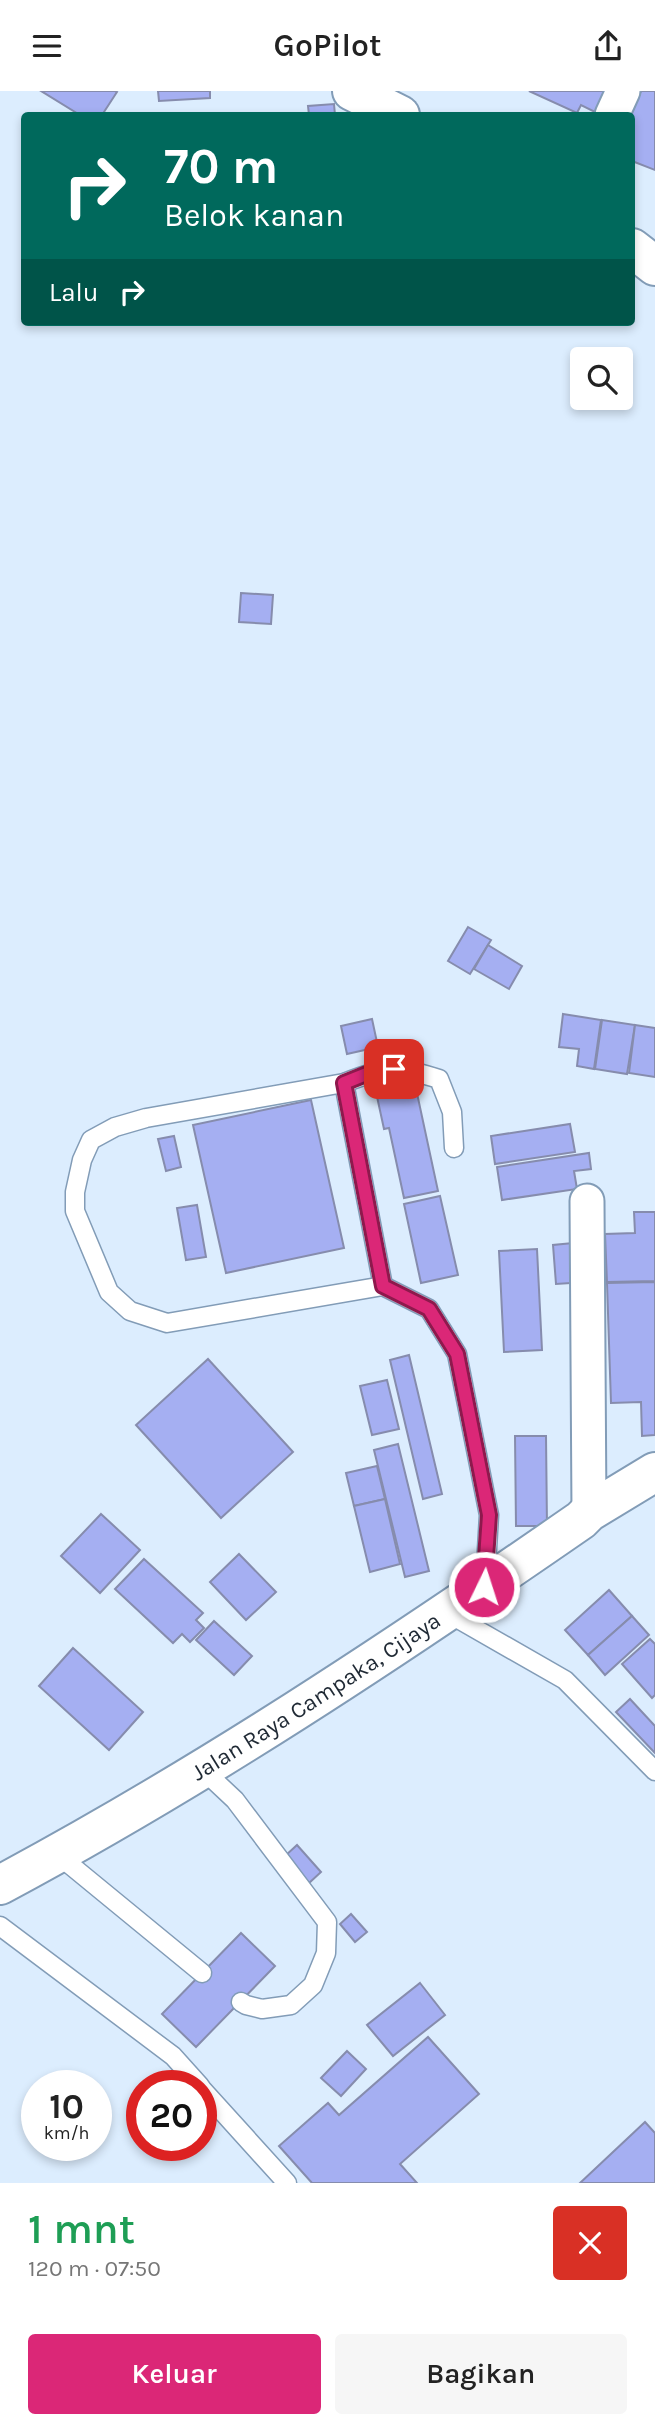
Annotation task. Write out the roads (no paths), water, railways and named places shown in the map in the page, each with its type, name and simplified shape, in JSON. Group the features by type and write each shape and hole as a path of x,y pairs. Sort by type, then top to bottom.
{"main road":[{"path":"352,91 394,112"},
{"path":"635,250 655,267"},
{"name":"Jalan Raya Campaka, Cijaya","path":"0,1885 202,1769 484,1587 589,1512 655,1472"}],"street":[{"path":"613,112 623,91"},
{"path":"587,1201 589,1512"}],"lane":[{"path":"454,1148 452,1112 439,1079 410,1070 394,1069 369,1073 344,1083 146,1118 115,1127 91,1140 82,1160 75,1192 75,1211 109,1292 130,1311 167,1323 383,1286 429,1309 457,1354 489,1515 484,1587"},
{"path":"344,1083 383,1286"},
{"path":"446,1612 565,1680 655,1771"},
{"path":"202,1769 234,1800 327,1922 326,1953 313,1985 291,2005 262,2009 241,2001"},
{"path":"57,1854 202,1973"},
{"path":"0,1926 173,2056 186,2070"},
{"path":"217,2105 287,2183"}]}
